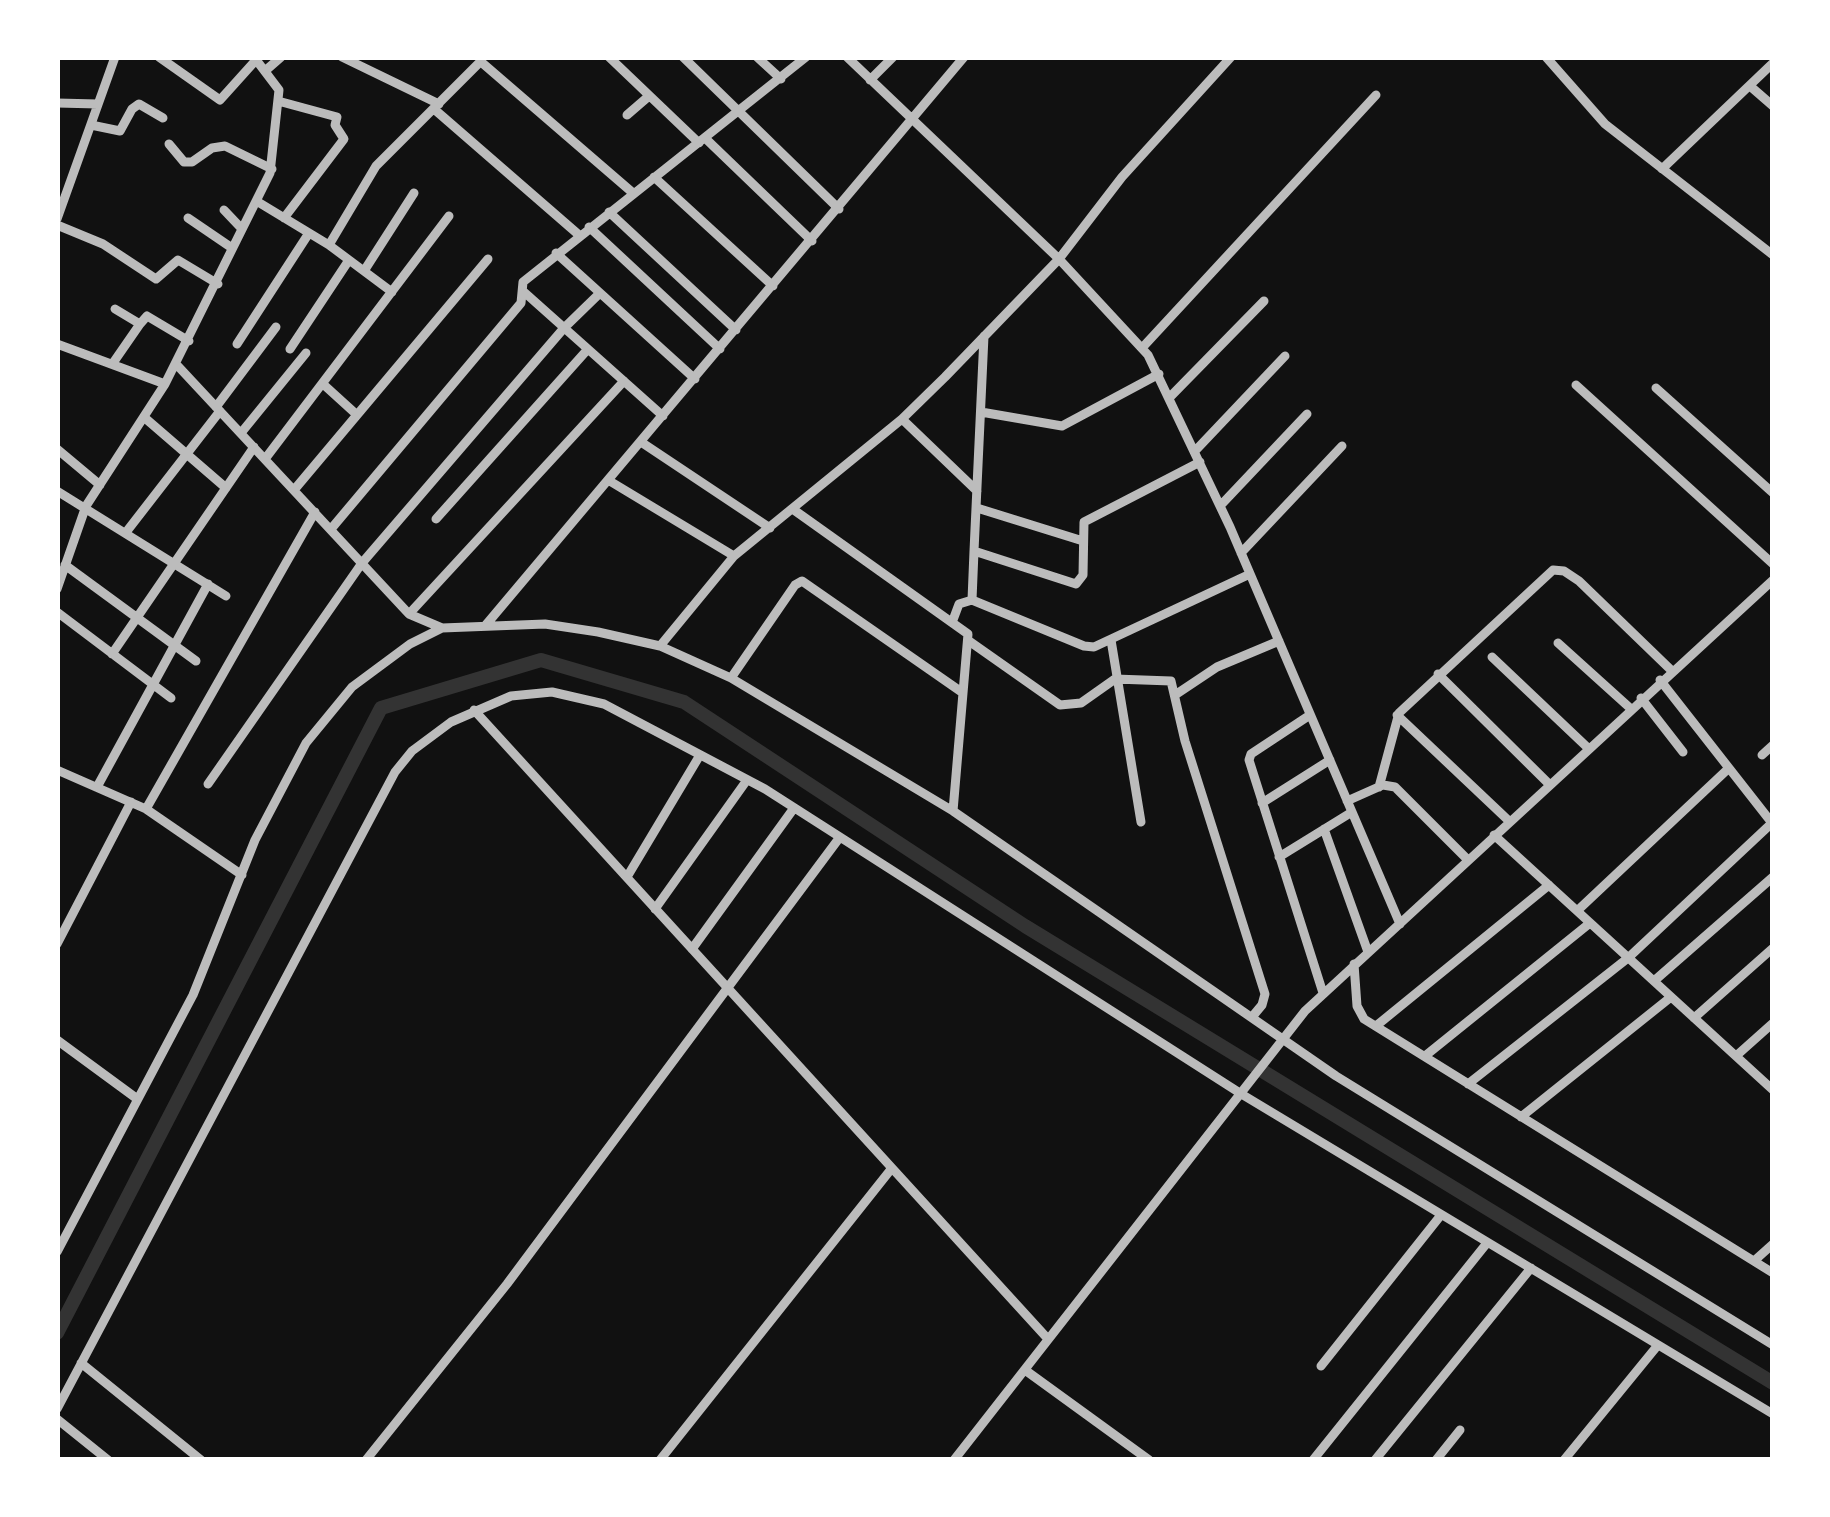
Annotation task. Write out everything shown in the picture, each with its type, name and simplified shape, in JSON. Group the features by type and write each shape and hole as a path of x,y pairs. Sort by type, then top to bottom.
{"street":[{"path":"115,57 58,215 158,280 176,260 218,284"},
{"path":"57,589 86,506 189,341 272,169 279,89 255,58 217,100 159,57"},
{"path":"266,71 281,57"},
{"path":"341,57 436,106 579,235"},
{"path":"372,70 382,57"},
{"path":"609,57 812,241"},
{"path":"683,57 839,209"},
{"path":"757,57 781,79"},
{"path":"331,530 521,303 524,283 806,57"},
{"path":"847,57 1058,259 1142,348 1159,374 1400,923"},
{"path":"870,80 892,57"},
{"path":"485,626 964,57"},
{"path":"660,646 734,556 902,419 984,336 1058,259 1122,177 1231,57"},
{"path":"1546,57 1606,124 1773,256"},
{"path":"329,245 376,166 478,59 633,193"},
{"path":"1662,170 1773,63"},
{"path":"1750,86 1773,106"},
{"path":"1142,348 1376,95"},
{"path":"627,115 649,96"},
{"path":"278,101 338,117 335,125 344,138 284,218"},
{"path":"57,103 98,104"},
{"path":"91,125 120,131 139,104 163,118"},
{"path":"169,144 188,163 212,148 225,146 272,169"},
{"path":"654,177 773,286"},
{"path":"364,271 414,193"},
{"path":"258,202 329,245 392,292"},
{"path":"224,210 242,229"},
{"path":"609,212 736,330"},
{"path":"265,459 448,216"},
{"path":"188,218 232,248"},
{"path":"590,227 720,349"},
{"path":"237,344 309,233"},
{"path":"556,253 695,379"},
{"path":"294,490 488,259"},
{"path":"290,349 349,260"},
{"path":"522,290 663,416"},
{"path":"208,784 362,563 564,328 600,293"},
{"path":"1170,397 1264,301"},
{"path":"115,309 140,324"},
{"path":"113,363 148,316 189,341"},
{"path":"127,531 276,327"},
{"path":"972,600 984,336"},
{"path":"57,344 165,384"},
{"path":"436,519 588,349"},
{"path":"241,433 306,353"},
{"path":"974,551 1073,585 1083,575 1084,521 1197,456 1286,356"},
{"path":"176,364 409,614 442,628 544,624 660,646 730,678 952,811 1356,1088 1773,1345"},
{"path":"981,412 1062,426 1159,374"},
{"path":"409,614 624,381"},
{"path":"323,383 356,414"},
{"path":"1576,385 1773,564"},
{"path":"1656,388 1773,493"},
{"path":"1220,506 1307,414"},
{"path":"145,418 226,488"},
{"path":"902,419 977,491"},
{"path":"641,442 770,528"},
{"path":"1241,553 1342,446"},
{"path":"112,653 254,447"},
{"path":"57,448 100,485"},
{"path":"608,481 734,556"},
{"path":"57,490 226,596"},
{"path":"976,508 1083,541"},
{"path":"794,510 968,634 952,811"},
{"path":"146,809 315,512"},
{"path":"65,565 196,662"},
{"path":"1379,787 1397,716 1552,570 1580,581 1671,670"},
{"path":"953,620 959,604 972,600 1084,646 1111,640 1250,574"},
{"path":"954,1460 1243,1095 1282,1039 1323,993 1773,580"},
{"path":"730,678 795,584 802,581 963,693"},
{"path":"97,787 208,584"},
{"path":"57,612 171,698"},
{"path":"57,1252 202,978 271,807 327,713 380,664 442,628"},
{"path":"1111,640 1141,822"},
{"path":"969,641 1060,705 1081,703 1114,679 1169,679 1264,994 1252,1017"},
{"path":"1175,695 1217,668 1279,641"},
{"path":"1558,644 1630,708"},
{"path":"1492,657 1588,748"},
{"path":"1438,674 1549,784"},
{"path":"1468,1084 1628,958 1773,822 1660,680"},
{"path":"57,1409 395,772 430,735 474,710 524,694 571,694 604,704 794,808 1243,1095 1773,1414"},
{"path":"1641,698 1683,752"},
{"path":"474,710 1048,1339"},
{"path":"1310,715 1249,756 1323,993"},
{"path":"1397,716 1509,821"},
{"path":"1762,755 1773,745"},
{"path":"626,877 700,755"},
{"path":"1262,803 1330,760"},
{"path":"1577,911 1730,768"},
{"path":"57,770 146,809 242,875"},
{"path":"655,908 747,780"},
{"path":"1279,857 1379,787 1395,787 1468,860"},
{"path":"57,944 130,802"},
{"path":"692,949 794,808"},
{"path":"1324,829 1368,952"},
{"path":"1494,835 1773,1090"},
{"path":"366,1460 507,1284 840,837"},
{"path":"1654,981 1773,877"},
{"path":"1376,1026 1549,885"},
{"path":"1425,1056 1590,922"},
{"path":"1694,1018 1773,948"},
{"path":"1354,964 1358,1011 1376,1026 1773,1273"},
{"path":"1521,1117 1671,997"},
{"path":"1736,1056 1773,1023"},
{"path":"57,1040 136,1098"},
{"path":"660,1460 892,1168"},
{"path":"1321,1366 1441,1215"},
{"path":"1313,1460 1487,1243"},
{"path":"1754,1261 1773,1244"},
{"path":"1376,1460 1531,1268"},
{"path":"1564,1460 1658,1345"},
{"path":"81,1363 201,1460"},
{"path":"1024,1370 1150,1460"},
{"path":"57,1419 108,1460"},
{"path":"1436,1460 1460,1430"}],"waterway":[{"path":"57,1333 381,708 541,660 684,702 1025,926 1773,1383"}]}
